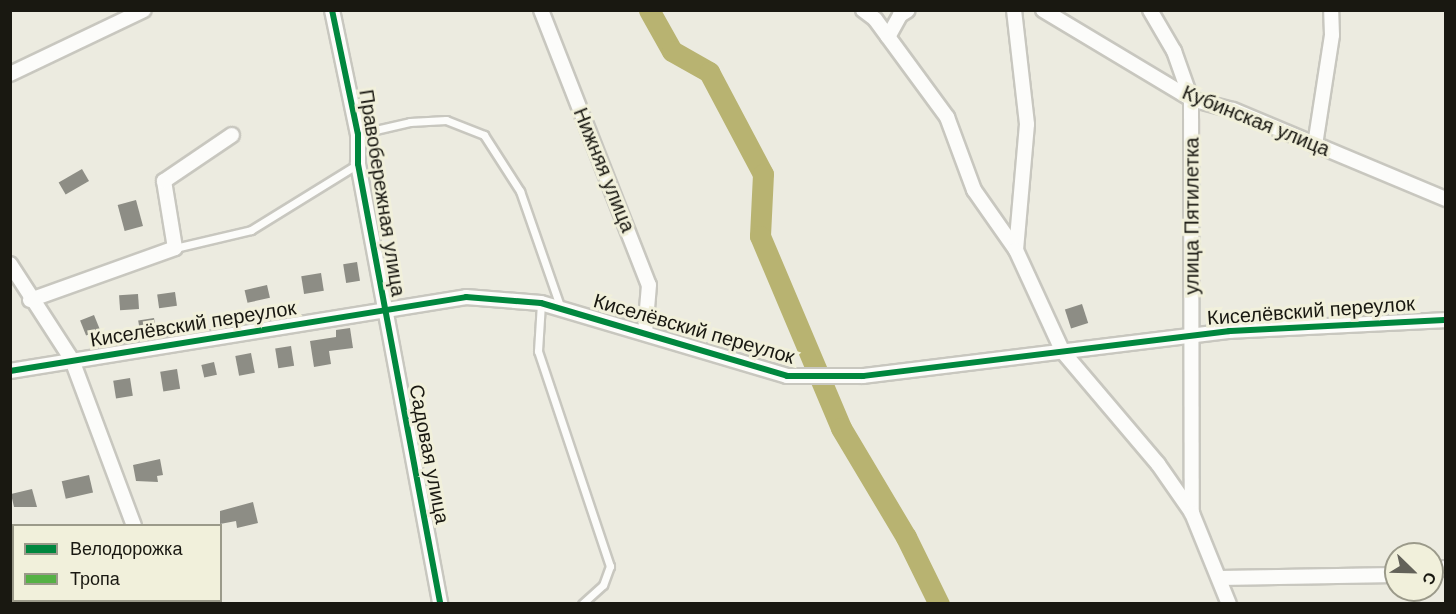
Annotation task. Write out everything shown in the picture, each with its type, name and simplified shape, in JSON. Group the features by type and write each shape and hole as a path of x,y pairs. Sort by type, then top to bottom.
{"street":[{"path":"10,74 144,10"},
{"name":"Правобережная улица","path":"332,10 358,134 358,164 385,310"},
{"name":"Нижняя улица","path":"542,10 649,285 645,333"},
{"name":"улица Пятилетка","path":"863,10 888,37 947,117 974,190 1016,250 1063,352 1158,464 1192,513 1229,603"},
{"path":"888,37 900,15 908,10"},
{"path":"1014,10 1027,124 1016,250"},
{"name":"Кубинская улица","path":"1043,10 1191,99 1233,110 1446,199"},
{"name":"улица Пятилетка","path":"1150,10 1174,51 1191,99 1192,513"},
{"path":"1315,145 1332,35 1330,10"},
{"path":"30,300 175,248 164,181 232,135"},
{"path":"10,264 30,300 72,360 134,524"},
{"name":"Киселёвский переулок","path":"10,371 466,297 541,303 787,376 863,376 1193,336 1446,320"},
{"name":"Садовая улица","path":"385,310 440,603"},
{"path":"1220,578 1384,575"}],"lane":[{"path":"358,134 410,122 446,120 484,135 520,191 561,309"},
{"path":"175,248 251,230 358,164"},
{"path":"541,303 538,351 610,566 603,585 582,603"}],"building":[{"path":"82,169 89,181 66,195 59,183"},
{"path":"136,200 143,226 125,231 118,205"},
{"path":"357,262 360,281 346,283 343,264"},
{"path":"321,273 324,291 304,294 301,276"},
{"path":"267,285 270,298 248,303 245,290"},
{"path":"175,292 177,306 159,308 157,295"},
{"path":"138,294 139,309 120,310 119,295"},
{"path":"1082,304 1088,323 1071,329 1065,310"},
{"path":"94,315 100,330 86,335 80,321"},
{"path":"154,318 156,330 140,332 138,321"},
{"path":"350,328 353,348 329,351 331,364 314,367 310,341 336,337 336,330"},
{"path":"291,346 294,366 278,368 275,349"},
{"path":"251,353 255,373 239,376 235,356"},
{"path":"214,362 217,375 204,378 201,365"},
{"path":"177,369 180,389 163,391 160,372"},
{"path":"130,378 133,396 116,398 113,381"},
{"path":"160,459 163,475 157,476 158,482 136,481 133,465"},
{"path":"89,475 93,493 66,499 62,481"},
{"path":"32,489 37,507 14,507 11,494"},
{"path":"253,502 258,523 237,528 236,521 220,524 220,511"}],"waterway":[{"path":"649,10 672,51 709,72 763,174 760,236 841,428 906,537 939,604"}],"marked path":[{"path":"32,604 58,602"}],"cycle path":[{"path":"332,10 358,134 358,164 440,604"},
{"path":"10,371 466,297 541,303 787,376 863,376 1229,331 1446,320"}]}
